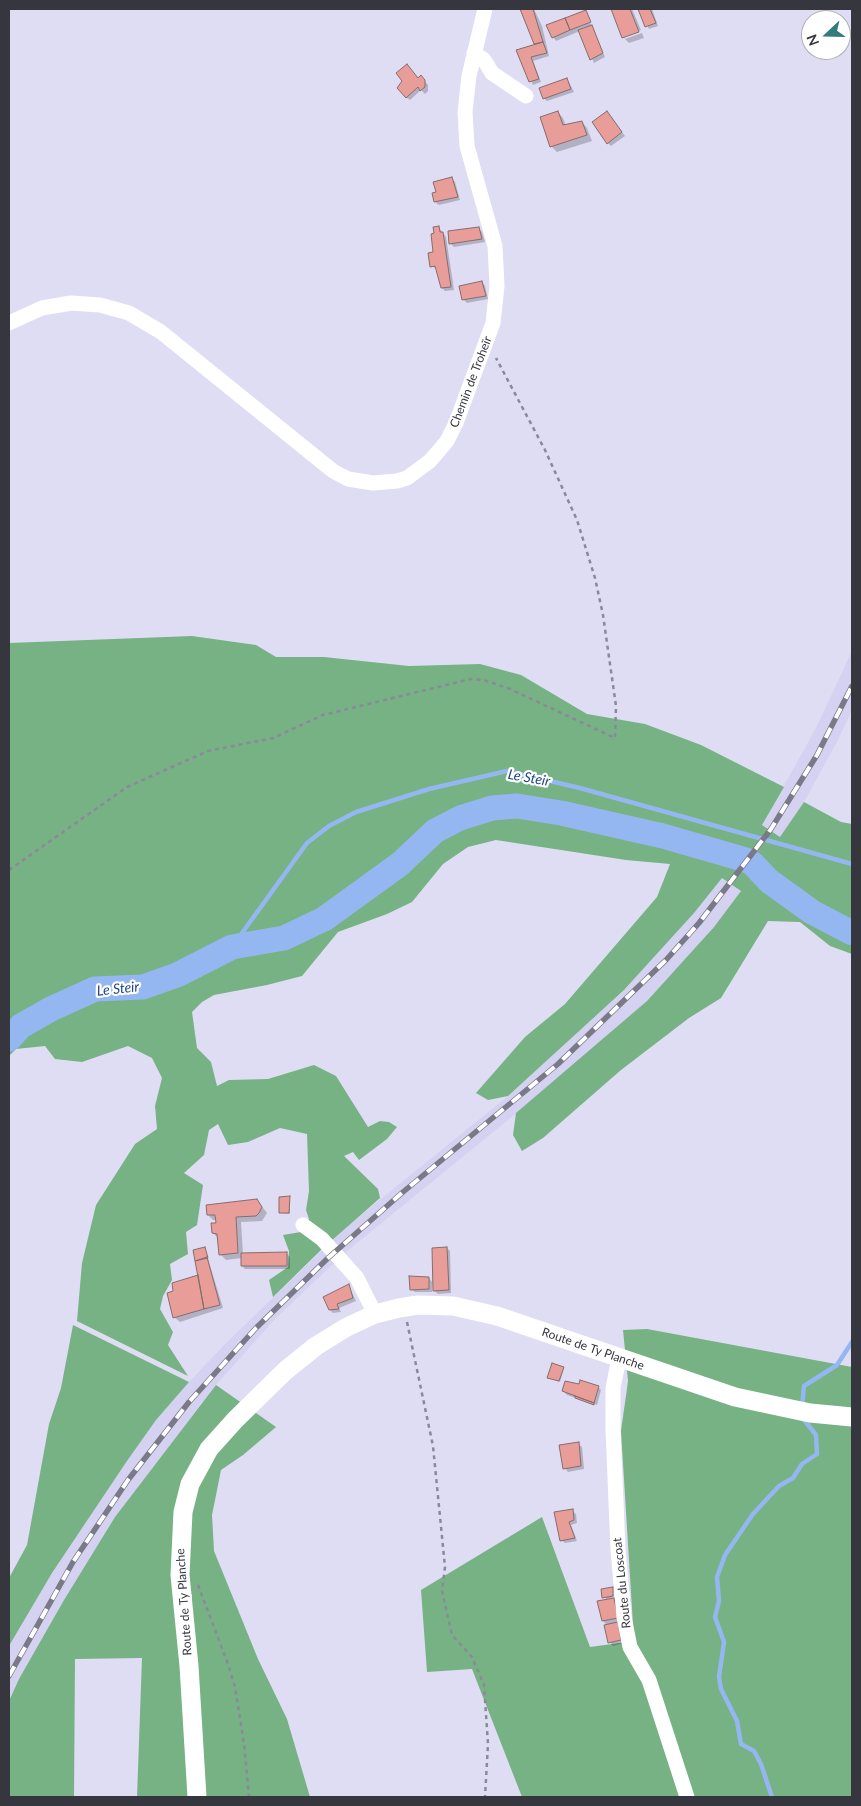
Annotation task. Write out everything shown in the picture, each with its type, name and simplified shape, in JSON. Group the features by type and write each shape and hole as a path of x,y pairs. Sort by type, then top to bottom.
{"street":[{"name":"Chemin de Troheïr","path":"9,323 42,308 71,303 92,303 129,313 161,332 333,471 348,479 373,483 398,482 407,478 430,461 447,441 488,342 495,305 497,266 489,220 467,146 465,112 474,53 485,9"},
{"path":"474,53 484,60 492,73 526,96"},
{"path":"303,1225 322,1239 348,1266 363,1286 374,1314"},
{"name":"Route de Ty Planche","path":"197,1797 189,1666 180,1575 180,1543 186,1498 195,1472 209,1449 275,1380 305,1355 347,1327 374,1314 402,1307 453,1306 484,1312 720,1392 804,1412 852,1416"},
{"name":"Route du Loscoat","path":"619,1358 614,1382 612,1430 618,1550 624,1617 630,1647 649,1680 686,1797"}],"path":[{"path":"9,870 127,787 208,751 274,738 324,715 471,679 484,680 510,689 615,738 616,706 603,614 595,578 577,520 545,450 488,342"},
{"path":"402,1307 410,1332 433,1446 445,1567 442,1591 452,1635 472,1657 484,1684 488,1744 484,1797"},
{"path":"180,1575 195,1580 228,1664 235,1688 244,1744 249,1797"}],"shaded area":[{"path":"852,651 852,710 804,802 780,838 762,825 816,728"},
{"path":"722,877 741,891 714,927 647,1001 578,1063 346,1252 276,1318 216,1385 115,1517 64,1600 9,1701 9,1646 52,1573 156,1420 225,1344 345,1228 508,1096 624,990 694,913"}],"green space":[{"path":"192,636 256,645 276,657 324,657 409,666 480,664 521,675 587,714 645,724 701,745 784,787 762,825 780,837 804,802 841,822 852,824 852,954 830,946 800,922 768,921 721,998 689,1018 621,1070 543,1138 522,1151 513,1135 516,1113 647,1001 714,927 741,891 722,878 694,913 624,990 508,1096 488,1100 476,1093 525,1037 565,1004 657,897 670,864 626,860 496,840 468,847 443,864 412,902 387,914 338,932 302,976 214,995 202,1002 192,1012 197,1048 211,1062 217,1086 229,1080 268,1079 314,1065 336,1076 368,1127 380,1121 389,1122 397,1127 387,1139 359,1160 353,1152 344,1156 378,1189 380,1198 322,1249 273,1297 269,1280 288,1267 289,1251 283,1235 301,1232 309,1219 306,1210 309,1191 307,1134 280,1128 248,1142 228,1145 218,1124 209,1130 204,1155 184,1173 203,1185 197,1225 186,1232 188,1254 170,1264 172,1280 163,1296 160,1309 173,1332 168,1345 188,1376 77,1321 82,1263 96,1205 135,1144 157,1129 155,1106 162,1078 152,1058 128,1046 82,1062 55,1059 45,1046 16,1049 9,1056 9,643"},
{"path":"73,1325 189,1382 156,1420 127,1461 52,1573 9,1646 9,1578 27,1545 49,1424 61,1388"},
{"path":"647,1329 852,1367 852,1797 522,1797 472,1669 427,1672 421,1590 542,1517 590,1647 634,1641 621,1431 628,1381 623,1330"},
{"path":"216,1385 276,1427 243,1455 221,1470 212,1515 214,1551 258,1659 287,1719 310,1797 137,1797 142,1658 75,1659 74,1797 9,1797 9,1701 19,1679 64,1600 115,1517"}],"building":[{"path":"520,9 533,9 543,42 534,44"},
{"path":"611,9 630,9 639,32 622,38"},
{"path":"638,9 650,9 656,23 645,27"},
{"path":"586,10 591,22 570,30 565,18"},
{"path":"565,18 570,30 552,38 546,25"},
{"path":"592,25 603,53 590,60 578,30"},
{"path":"543,42 547,53 531,57 539,79 529,82 516,50"},
{"path":"407,64 418,78 421,75 425,80 425,87 420,91 418,87 406,98 397,88 402,81 396,73"},
{"path":"567,78 571,89 543,99 539,88"},
{"path":"558,111 563,125 582,121 587,135 550,147 540,117"},
{"path":"607,111 622,132 607,144 592,122"},
{"path":"452,177 458,197 434,202 432,193 436,192 433,182"},
{"path":"439,226 440,232 443,232 451,287 441,288 435,266 430,267 428,253 433,252 431,234 434,233 433,227"},
{"path":"479,227 482,239 449,244 448,231"},
{"path":"482,281 486,296 462,300 459,286"},
{"path":"290,1196 289,1213 279,1213 279,1197"},
{"path":"257,1199 262,1207 256,1216 236,1217 238,1253 219,1255 217,1234 212,1233 211,1223 216,1223 215,1215 207,1215 206,1205"},
{"path":"205,1247 208,1258 195,1261 193,1250"},
{"path":"447,1247 449,1290 433,1291 432,1248"},
{"path":"287,1252 287,1266 241,1266 241,1253"},
{"path":"207,1257 220,1305 204,1309 195,1261"},
{"path":"198,1275 204,1309 173,1318 167,1293 173,1291 172,1283"},
{"path":"409,1276 429,1277 429,1289 410,1290"},
{"path":"349,1284 353,1298 337,1304 339,1309 329,1310 323,1297"},
{"path":"552,1363 564,1367 559,1381 547,1378"},
{"path":"580,1380 599,1386 594,1403 562,1391 565,1381 579,1384"},
{"path":"575,1396 594,1403 594,1405 575,1398"},
{"path":"579,1442 581,1466 563,1469 559,1445"},
{"path":"573,1509 574,1520 569,1522 575,1538 560,1541 554,1512"},
{"path":"613,1587 613,1596 602,1598 601,1589"},
{"path":"614,1598 618,1618 602,1621 597,1601"},
{"path":"618,1622 621,1640 608,1643 604,1625"}],"waterway":[{"name":"Le Steir","path":"232,947 307,843 329,826 356,812 429,789 507,771 580,788 852,864"},
{"name":"Le Steir","path":"9,1039 21,1026 51,1009 95,989 143,987 177,975 232,947 284,938 324,919 400,864 435,831 460,818 492,808 517,806 561,813 663,836 746,860 753,864 769,881 812,912 852,933"},
{"path":"802,1407 804,1386 837,1365 852,1342"},
{"path":"772,1797 761,1764 754,1751 741,1744 737,1721 721,1689 719,1677 724,1642 715,1617 719,1601 717,1577 725,1555 753,1514 779,1486 793,1478 802,1464 817,1454 816,1435 802,1417"}],"railway":[{"path":"9,1676 73,1562 128,1480 189,1402 256,1328 328,1258 403,1192 558,1064 666,960 699,923 771,829 817,755 852,686"}]}
